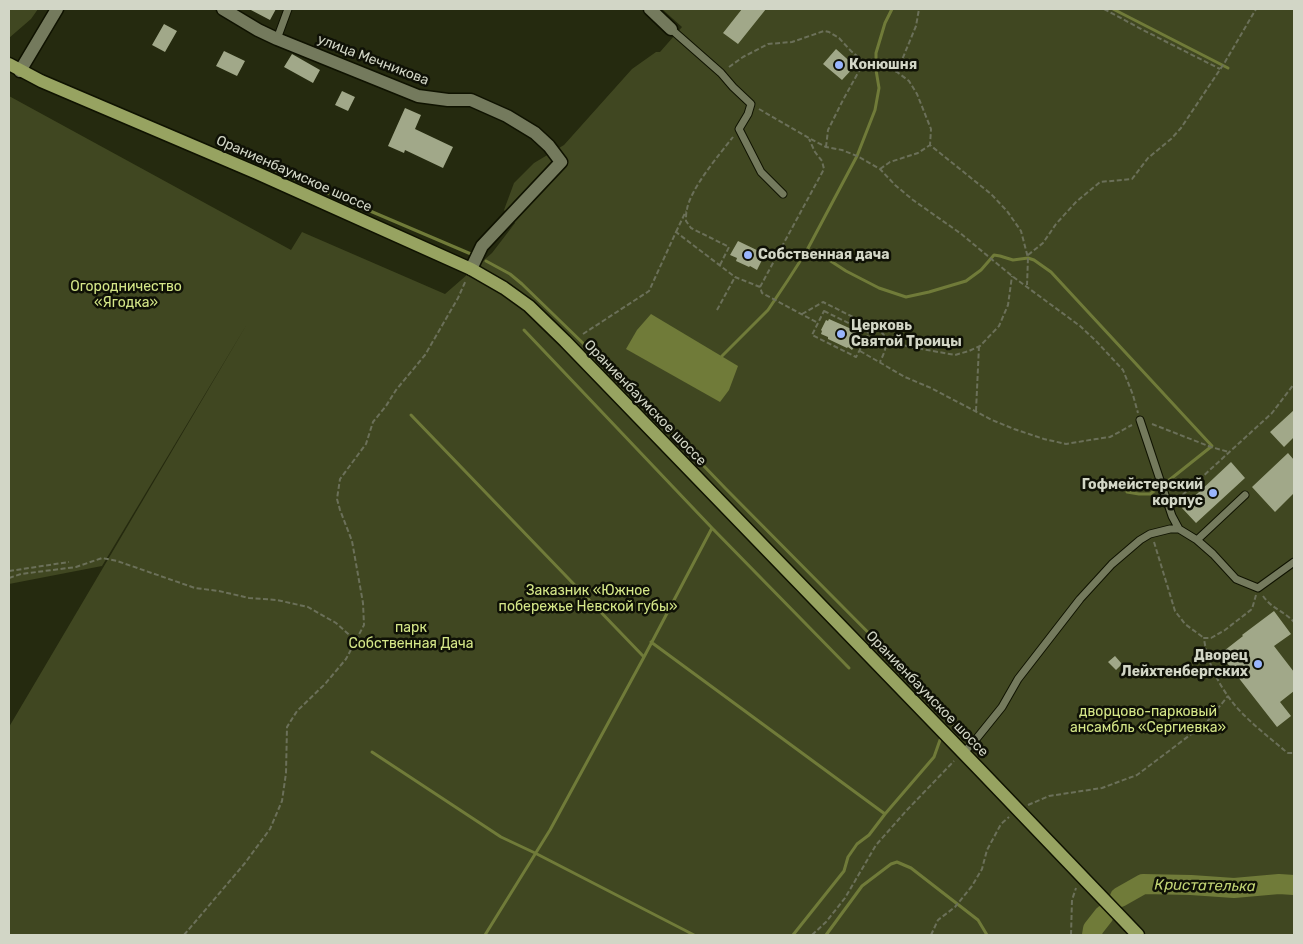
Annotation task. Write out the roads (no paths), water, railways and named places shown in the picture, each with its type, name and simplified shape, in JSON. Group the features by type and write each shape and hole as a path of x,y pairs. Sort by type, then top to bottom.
{"main road":[{"name":"Ораниенбаумское шоссе","path":"14,67 41,81 257,173 471,269 504,288 529,306 1138,935"}],"street":[{"path":"14,67 57,9"},
{"name":"улица Мечникова","path":"223,9 277,39 418,96 448,100 471,100 507,116 535,133 549,146 561,162 482,246 471,269"},
{"path":"650,9 671,29"}],"lane":[{"path":"277,39 288,9"},
{"path":"671,29 721,73 751,104 748,114 739,129 761,172 783,194"},
{"path":"1140,420 1172,516 1179,530"},
{"path":"1197,540 1245,495"},
{"path":"963,753 1002,707 1018,679 1080,599 1112,564 1140,540 1153,533 1170,529 1179,530 1197,540 1236,579 1258,588 1294,562"}],"waterway":[{"path":"722,356 768,310 806,252 857,156 875,110 879,88 876,53 885,23 892,9"},
{"path":"1113,9 1228,68"},
{"path":"267,167 471,254"},
{"path":"806,252 826,258 879,288 906,297 966,281 981,270 994,255 1013,260 1028,258 1034,260 1051,272 1212,446 1163,485"},
{"path":"486,261 510,274 522,284 622,381 944,709 953,725"},
{"path":"524,330 712,528 849,668"},
{"path":"411,415 644,657"},
{"path":"1127,492 1150,494 1161,486"},
{"path":"485,935 550,830 712,528"},
{"path":"651,642 885,814 934,757 940,740"},
{"path":"372,752 501,837 694,935"},
{"path":"793,935 844,871 848,857 857,844 869,835 885,814"},
{"path":"826,935 862,886 891,864 897,862 911,868 978,920 987,935"},
{"name":"Кристателька","path":"1120,897 1143,884 1234,888 1279,884 1294,885"},
{"name":"Кристателька","path":"1092,935 1093,929 1104,915"}],"place":[{"name":"Конюшня","path":"839,65"},
{"name":"Собственная дача","path":"748,255"},
{"name":"Церковь Святой Троицы","path":"841,334"},
{"name":"Гофмейстерский корпус","path":"1213,493"},
{"name":"Дворец Лейхтенбергских","path":"1258,664"}],"park label":[{"name":"Огородничество «Ягодка»","path":"126,296"},
{"name":"Заказник «Южное побережье Невской губы»","path":"588,600"},
{"name":"парк Собственная Дача","path":"411,636"},
{"name":"дворцово-парковый ансамбль «Сергиевка»","path":"1148,720"}]}
